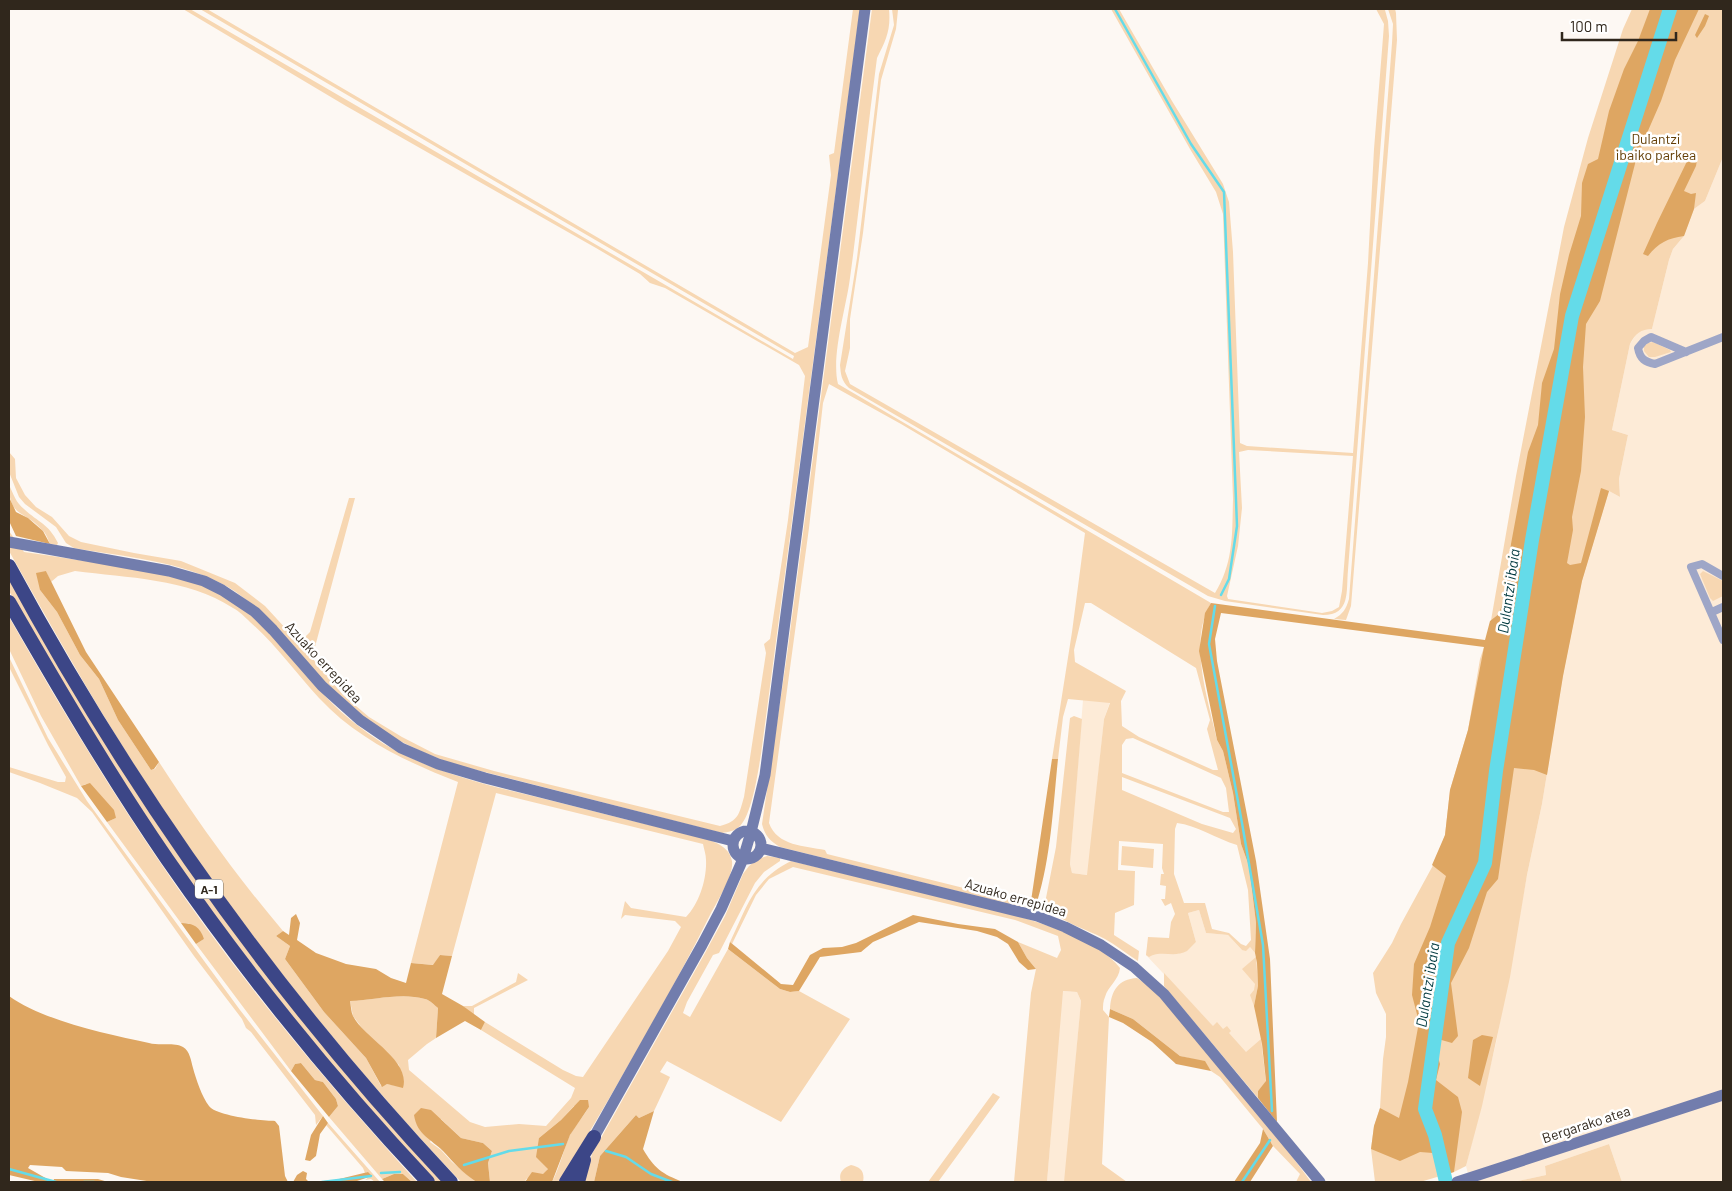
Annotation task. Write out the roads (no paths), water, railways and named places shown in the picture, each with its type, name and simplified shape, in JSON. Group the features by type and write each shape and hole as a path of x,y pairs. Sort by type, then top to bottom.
{"highway":[{"name":"A-1","path":"9,566 111,744 222,907 307,1017 374,1097 451,1182"},
{"name":"A-1","path":"9,602 101,757 212,922 290,1023 359,1106 428,1182"},
{"path":"566,1182 594,1136"},
{"path":"578,1182 594,1136"}],"street":[{"path":"594,1136 702,945 734,880 751,832 766,765 865,9"},
{"path":"1686,352 1651,338 1644,341 1638,348 1639,356 1646,362 1655,364 1686,352 1723,337"},
{"name":"Azuako errepidea","path":"9,542 169,570 204,581 222,590 238,599 261,618 322,686 360,720 387,739 421,757 485,778 733,842"},
{"path":"1723,576 1702,564 1692,567 1723,640"},
{"path":"1712,612 1723,607"},
{"path":"751,832 757,835 761,848 757,855 750,859 743,858 734,852 733,842 740,833 751,832"},
{"name":"Azuako errepidea","path":"761,848 1020,911 1065,927 1101,945 1134,967 1164,994 1316,1180"},
{"name":"Bergarako atea","path":"1457,1182 1723,1095"}],"waterway":[{"path":"1115,9 1191,144 1224,192 1237,526 1229,579 1221,595"},
{"name":"Dulantzi ibaia","path":"1446,1182 1435,1135 1425,1109 1448,943 1485,863 1496,771 1532,540 1572,316 1670,9"},
{"path":"1215,606 1209,644 1263,945 1272,1111"},
{"path":"1242,1182 1270,1140"},
{"path":"464,1165 509,1151 563,1144"},
{"path":"606,1151 626,1157 651,1174 672,1182"},
{"path":"9,1169 56,1182"},
{"path":"381,1173 400,1172"},
{"path":"322,1182 371,1176"},
{"path":"84,1182 94,1182"}],"park label":[{"name":"Dulantzi ibaiko parkea","path":"1656,146"}]}
